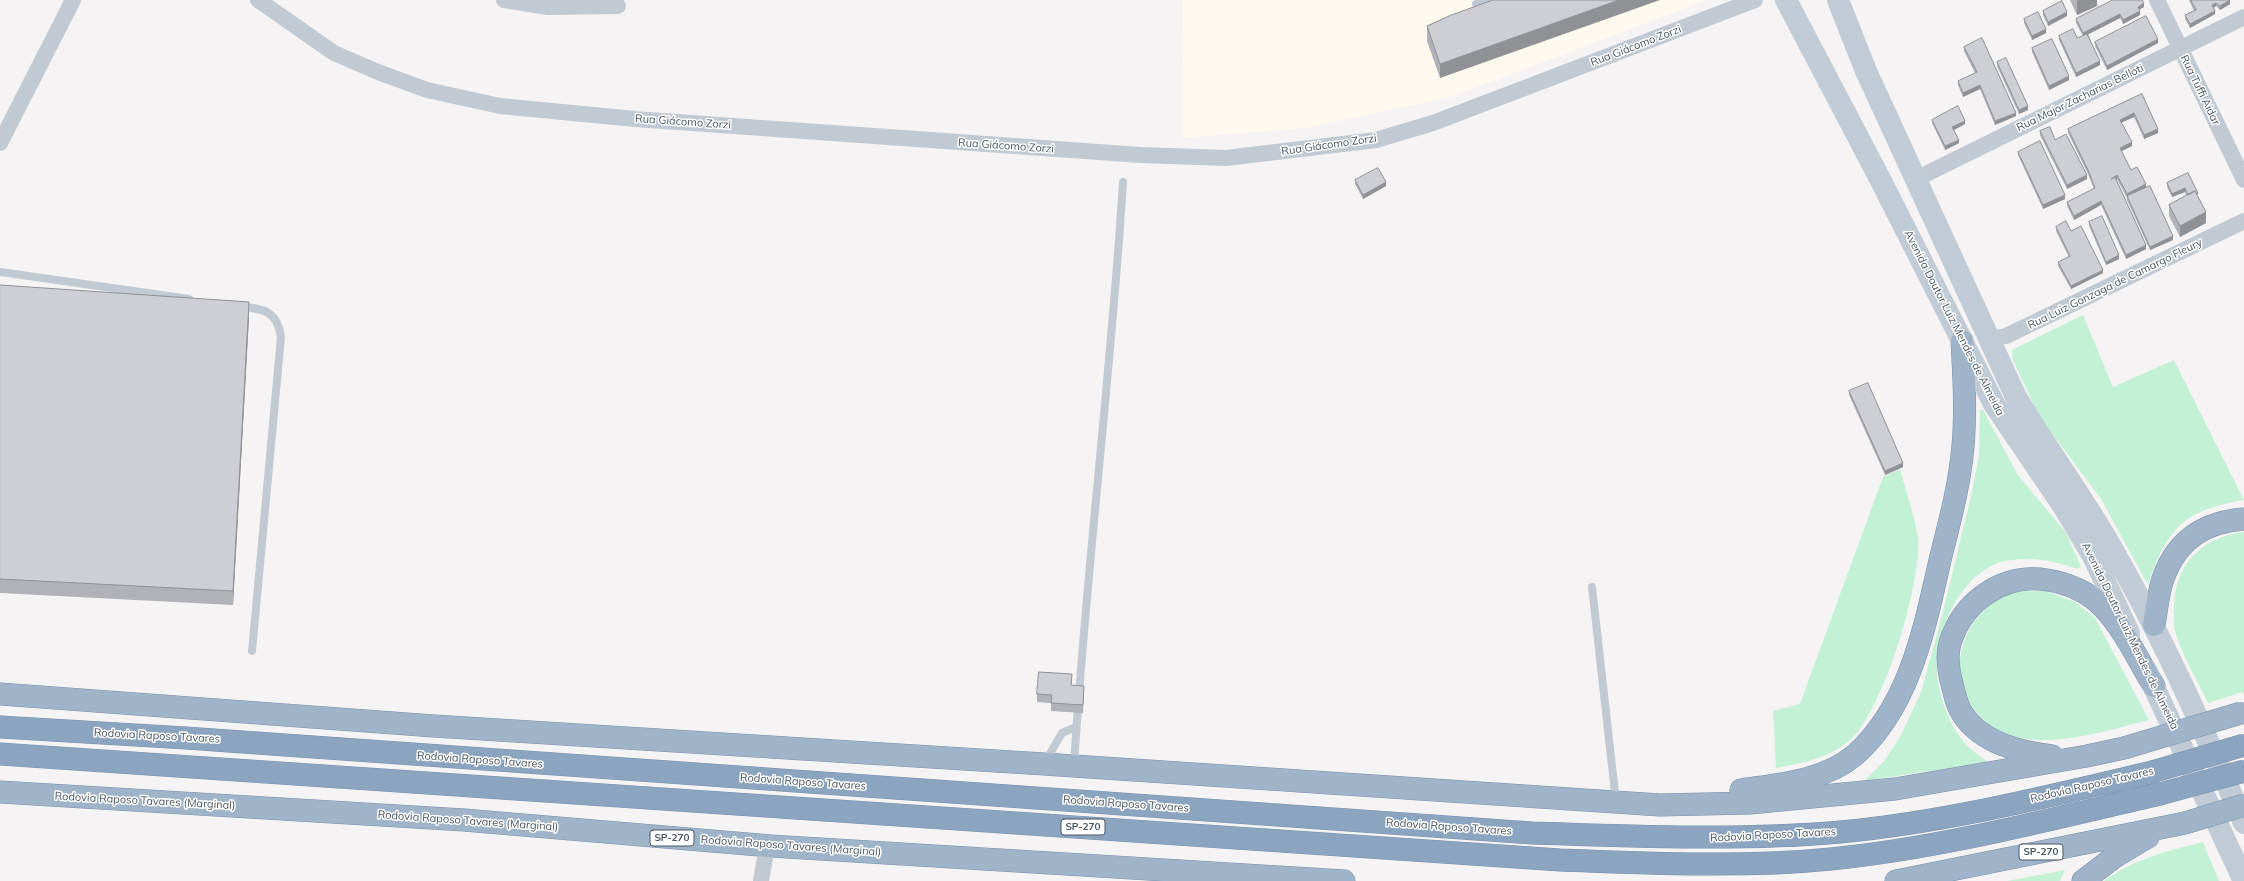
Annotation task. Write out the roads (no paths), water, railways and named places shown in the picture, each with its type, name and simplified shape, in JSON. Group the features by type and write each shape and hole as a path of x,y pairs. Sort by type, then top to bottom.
{"highway":[{"path":"1626,803 1799,782 1837,767 1854,755 1888,718 1901,694 1924,627 1953,509 1963,448 1966,408 1962,341"},
{"path":"2154,625 2164,577 2176,551 2198,531 2226,520 2244,519"},
{"path":"2087,756 2051,756 2016,750 1987,737 1962,713 1956,700 1949,672 1950,644 1961,619 1980,596 2004,582 2033,578 2063,582 2086,594 2102,606 2114,620 2154,686"},
{"path":"0,694 434,726 1044,764 1626,803 1750,803 1895,789 2087,756 2124,748 2243,713"},
{"name":"Rodovia Raposo Tavares","path":"0,727 186,738 1532,833 1707,838 1840,832 1955,816 2152,772 2244,745"},
{"name":"SP-270","path":"0,754 1560,860 1702,865 1831,859 1946,842 2160,794 2244,771"},
{"name":"Rodovia Raposo Tavares (Marginal)","path":"0,792 464,820 767,846 1344,881"},
{"name":"SP-270","path":"1896,881 2162,828 2244,805"},
{"path":"2084,881 2091,873 2113,858 2162,828"}],"main road":[{"name":"Avenida Doutor Luiz Mendes de Almeida","path":"1786,0 1879,177 1994,404 2062,504 2094,558 2224,835 2244,881"},
{"name":"Avenida Doutor Luiz Mendes de Almeida","path":"1838,0 1866,71 2015,395 2043,443 2105,536 2154,625 2192,702 2244,823"},
{"path":"1879,177 1899,183 1916,179"}],"street":[{"path":"0,143 73,0"},
{"name":"Rua Giácomo Zorzi","path":"258,0 334,53 378,72 427,90 500,106 635,119 1141,156 1226,158 1376,140 1433,123 1755,0"},
{"path":"504,0 548,7 618,6"},
{"name":"Rua Tuffi Aidar","path":"2157,0 2244,180"},
{"name":"Rua Major Zacharias Belloti","path":"1916,179 2244,17"},
{"name":"Rua Luiz Gonzaga de Camargo Fleury","path":"1985,332 1995,338 2006,336 2244,221"},
{"path":"761,881 767,846"}],"lane":[{"path":"1476,4 1486,0"},
{"path":"1074,766 1087,576 1105,416 1123,182"},
{"path":"0,272 200,300"},
{"path":"231,305 262,309 272,315 279,324 281,337 252,652"},
{"path":"1592,587 1626,803"},
{"path":"1044,764 1062,733 1076,727"}]}
